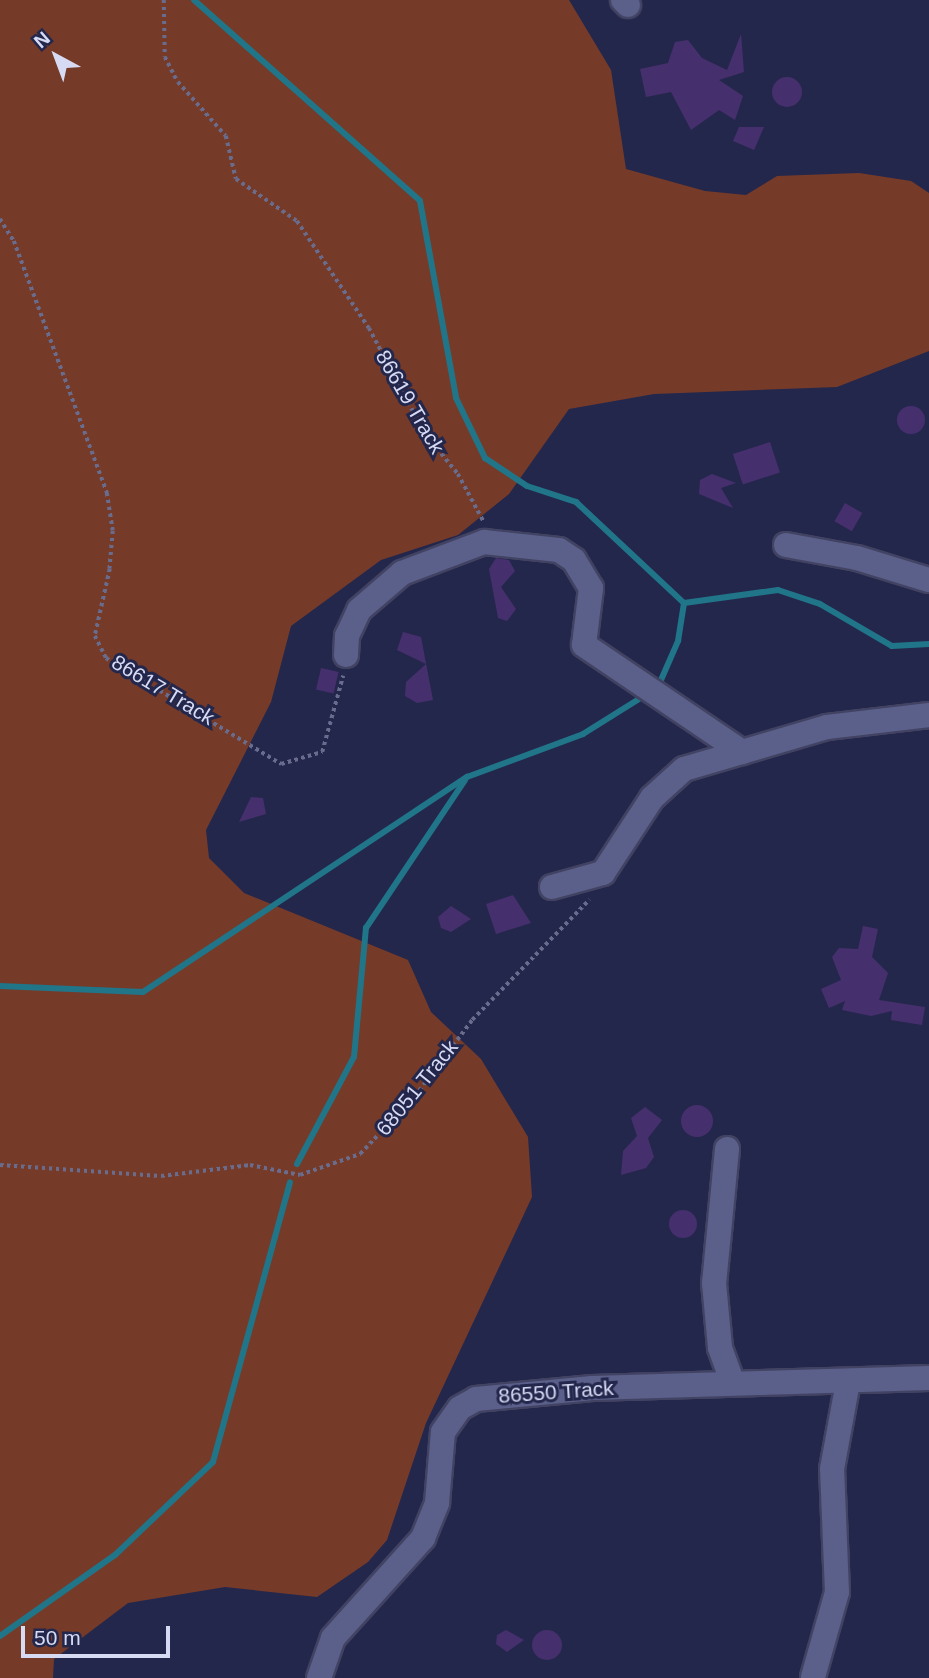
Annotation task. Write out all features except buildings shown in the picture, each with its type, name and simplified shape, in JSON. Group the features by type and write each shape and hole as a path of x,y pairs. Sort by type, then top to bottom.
{"street":[{"path":"346,655 353,619 381,587 402,573 495,542 559,550 574,561 593,600 582,632 584,645 742,752"},
{"path":"786,545 857,558 929,580"},
{"path":"552,887 603,873 666,781 699,763 827,727 929,715"},
{"path":"727,1149 714,1283 720,1348 733,1383"},
{"name":"86550 Track","path":"319,1678 333,1638 401,1565 432,1521 443,1432 460,1408 506,1394 733,1383 929,1378"},
{"path":"813,1676 837,1592 832,1469 848,1382"}],"path":[{"name":"86619 Track","path":"164,0 165,57 178,82 226,136 236,179 297,221 321,255 495,542"},
{"name":"86617 Track","path":"0,219 14,241 107,493 111,556 95,636 106,658 281,764 292,764 322,752 346,655"},
{"name":"68051 Track","path":"0,1165 161,1176 250,1165 300,1175 360,1154 415,1096 472,1020 588,902 603,873"}],"shaded area":[{"path":"0,0 569,0 611,70 626,169 705,191 746,195 777,176 859,173 911,181 929,193 929,351 837,387 654,394 569,409 509,494 458,535 381,560 291,626 271,702 206,830 209,858 244,893 408,960 431,1012 481,1059 528,1137 532,1197 426,1423 387,1540 368,1562 317,1597 225,1587 128,1603 54,1659 53,1678 0,1678"}],"waterway":[{"path":"194,0 420,201 456,398 485,458 527,486 576,502 684,603"},
{"path":"661,680 678,641 684,603 778,590 820,604 892,646 929,644"},
{"path":"0,986 143,992 467,777 583,734 639,699"},
{"path":"297,1164 354,1057 366,928 465,780"},
{"path":"0,1636 115,1555 213,1462 290,1182"}]}
